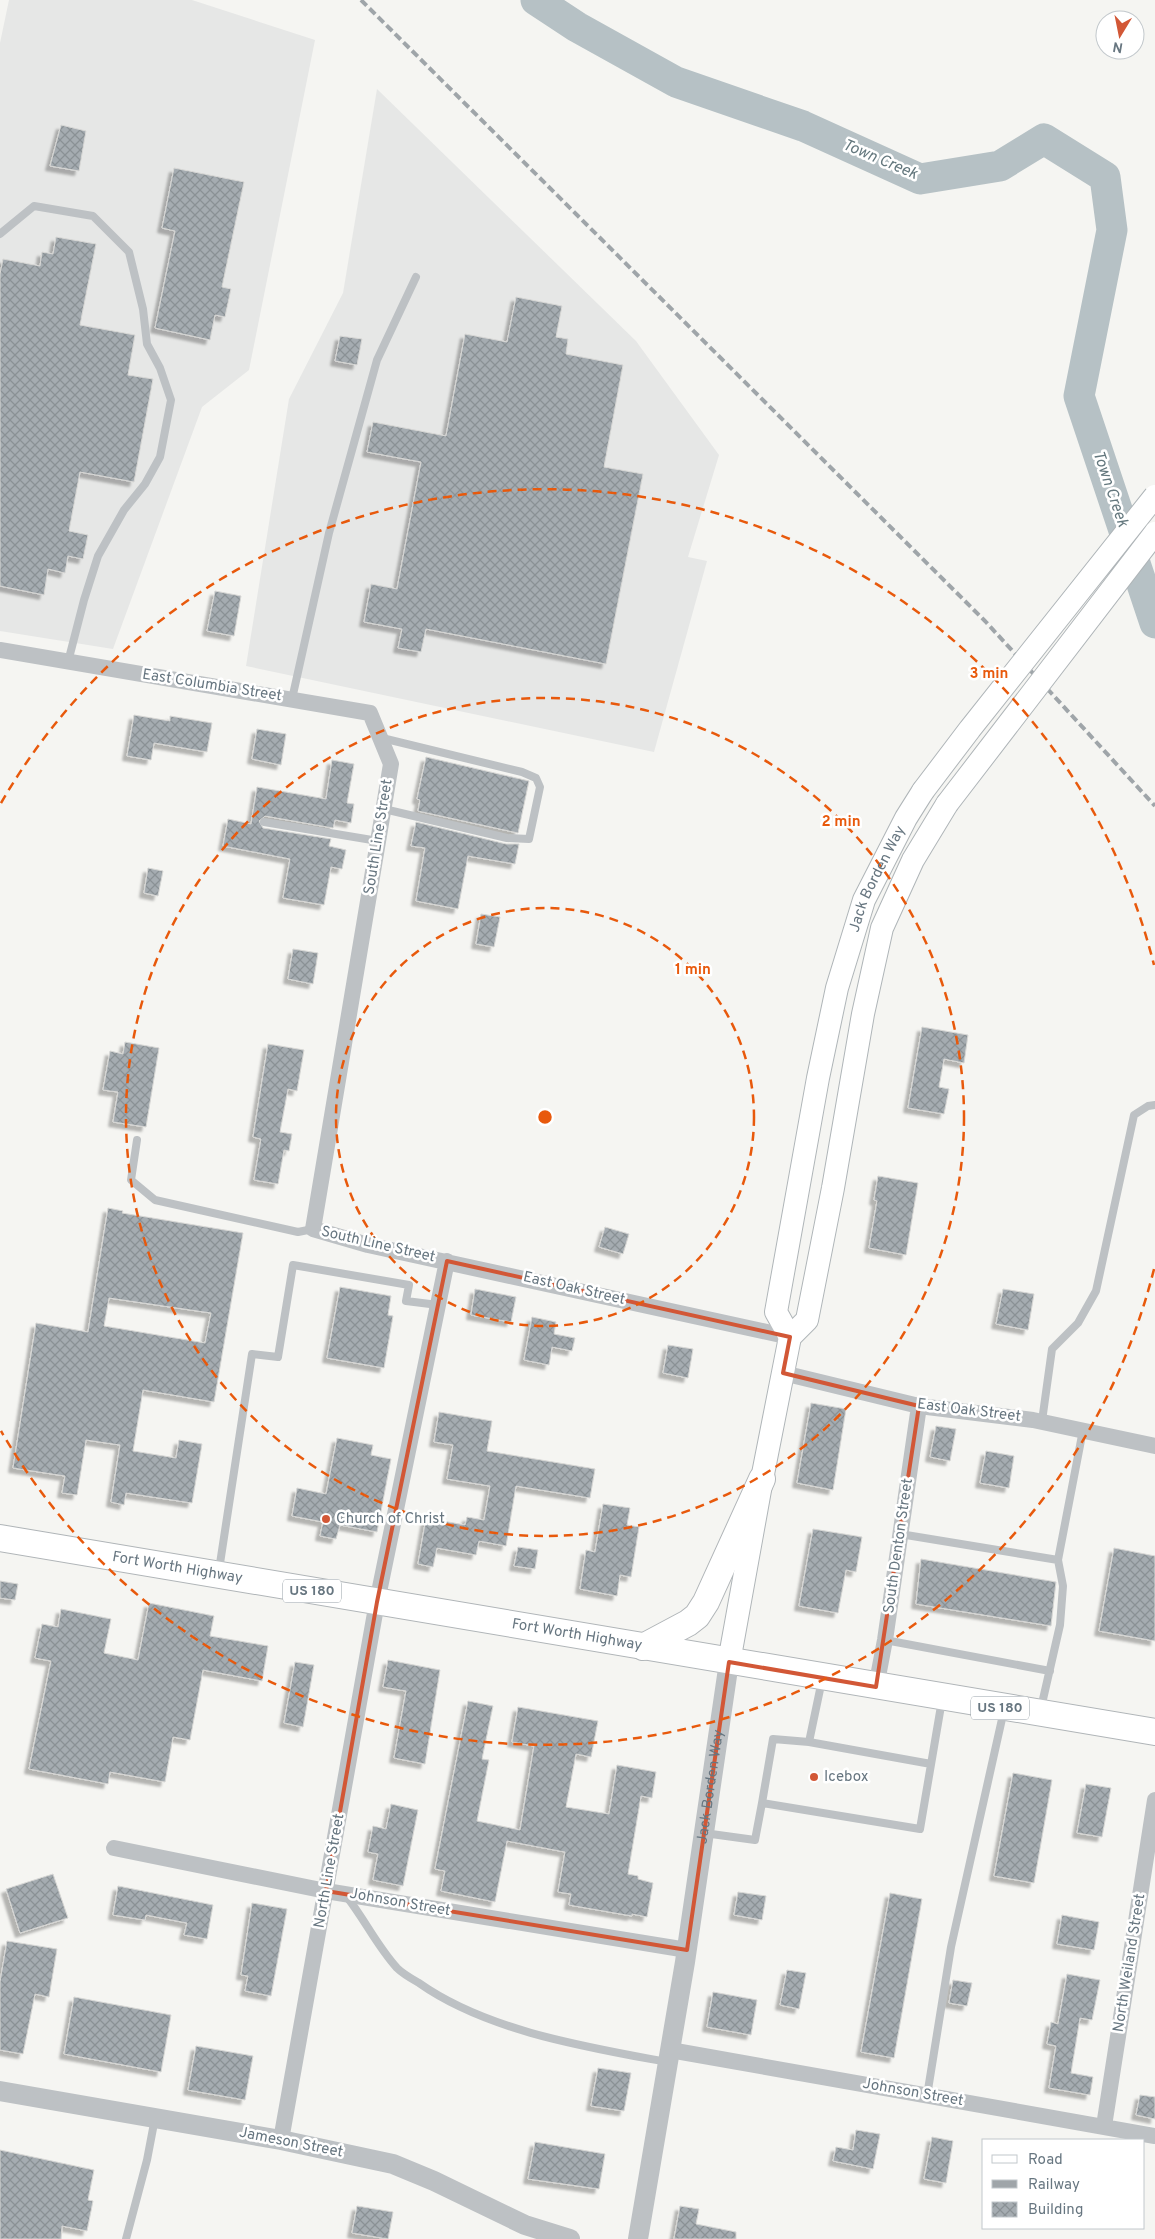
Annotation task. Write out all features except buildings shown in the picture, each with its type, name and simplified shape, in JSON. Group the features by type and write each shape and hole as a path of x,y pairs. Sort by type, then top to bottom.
{"main road":[{"name":"Jack Borden Way","path":"790,1337 776,1312 818,1078 837,988 864,900 906,818 923,791 1155,496"},
{"name":"Jack Borden Way","path":"730,1662 762,1479 790,1337 807,1320 833,1188 863,1014 882,928 913,860 947,804 1155,533"},
{"path":"643,1647 697,1616 706,1602 762,1479"},
{"name":"Fort Worth Highway","path":"0,1538 822,1678 1155,1732"}],"street":[{"name":"East Columbia Street","path":"0,650 370,713 391,764"},
{"name":"South Line Street","path":"377,1602 446,1261 368,1245 313,1229 391,764"},
{"name":"East Oak Street","path":"446,1261 790,1337"},
{"name":"East Oak Street","path":"783,1373 919,1406 1042,1422 1155,1446"},
{"name":"South Denton Street","path":"876,1687 885,1640 919,1406"},
{"name":"North Line Street","path":"281,2140 377,1602"},
{"name":"Jack Borden Way","path":"638,2239 687,1950 730,1662"},
{"name":"North Weiland Street","path":"1104,2126 1155,1800"},
{"name":"Johnson Street","path":"114,1848 326,1890 687,1950"},
{"name":"Johnson Street","path":"669,2056 926,2096 1155,2136"},
{"name":"Jameson Street","path":"0,2091 281,2140 393,2164 434,2181 524,2228 570,2239"}],"lane":[{"path":"0,234 34,206 93,216 129,252 143,309 147,344 160,368 171,400 160,457 145,484 124,510 98,556 68,662"},
{"path":"292,699 329,533 377,360 416,277"},
{"path":"380,738 522,772 536,778 540,787 529,839 507,838 384,809"},
{"path":"264,822 378,841"},
{"path":"1042,1422 1052,1349 1078,1323 1096,1291 1134,1115 1148,1106 1155,1105"},
{"path":"137,1140 131,1180 155,1200 298,1232 313,1229"},
{"path":"218,1575 252,1354 278,1357 293,1265 409,1286 406,1301 438,1305"},
{"path":"1039,1714 1060,1625 1063,1586 1058,1560 1083,1430"},
{"path":"900,1534 1058,1560"},
{"path":"885,1640 1050,1671"},
{"path":"810,1742 822,1678"},
{"path":"762,1803 920,1829 942,1698"},
{"path":"926,2096 951,1947 1004,1708"},
{"path":"704,1833 756,1840 773,1738 810,1742 930,1764"},
{"path":"344,1893 398,1969 439,1997 482,2016 540,2034 612,2052 669,2056"},
{"path":"126,2239 147,2160 155,2118"}],"highlighted area":[{"path":"447,1261 790,1337 783,1373 919,1406 876,1687 729,1662 687,1950 326,1891 377,1602"}],"shaded area":[{"path":"9,0 192,0 315,40 249,370 202,407 113,649 0,631 0,43"},
{"path":"377,89 636,341 719,455 688,557 707,561 654,752 246,666 289,399 343,293"}],"waterway":[{"name":"Town Creek","path":"536,0 577,27 676,82 803,126 920,179 1000,166 1044,139 1105,177 1112,230 1079,396 1155,623"}],"railway":[{"path":"361,0 985,621 1155,806"}],"place":[{"name":"Church of Christ","path":"326,1519"},
{"name":"Icebox","path":"814,1777"}]}
